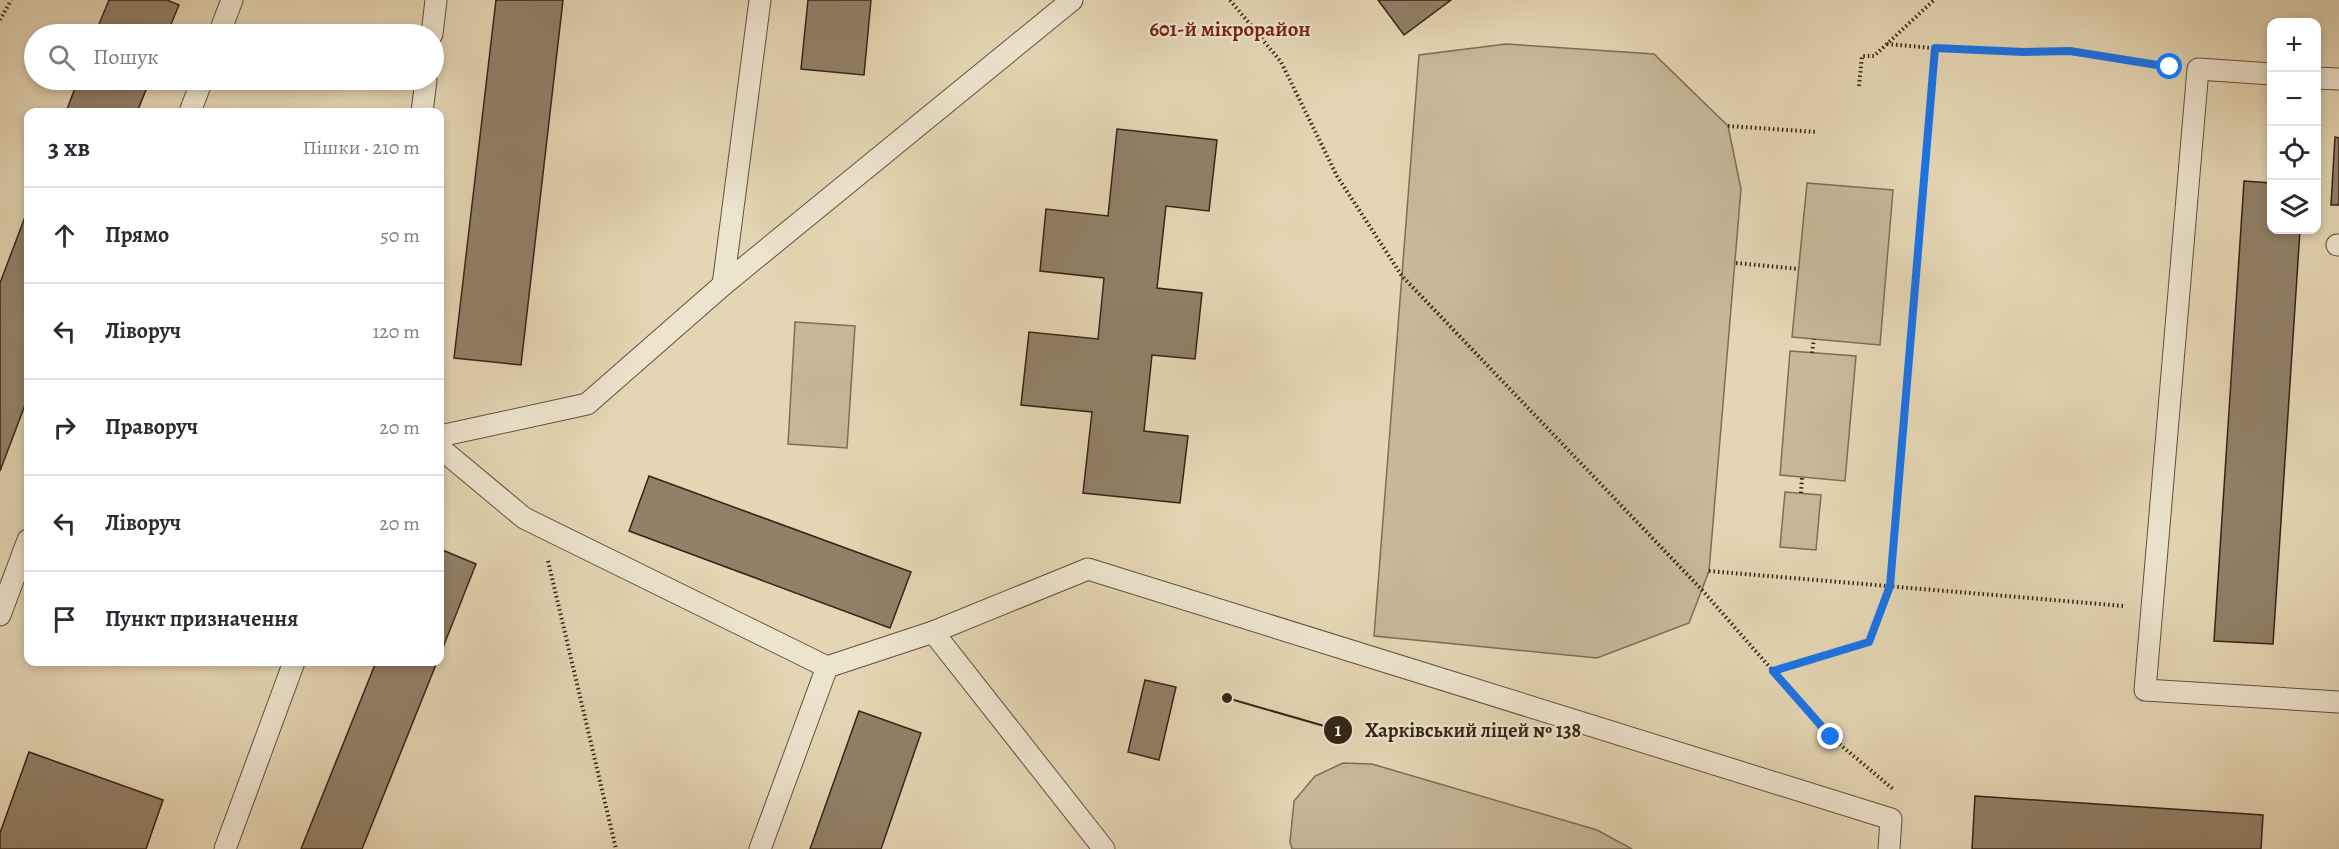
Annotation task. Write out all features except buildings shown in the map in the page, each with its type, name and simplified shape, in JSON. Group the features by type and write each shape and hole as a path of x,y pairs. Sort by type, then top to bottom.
{"lane":[{"path":"223,24 232,0"},
{"path":"433,24 436,0"},
{"path":"723,285 760,0"},
{"path":"444,435 586,404 723,285 1072,0"},
{"path":"2267,74 2198,69 2145,690 2339,702"},
{"path":"2321,78 2339,79"},
{"path":"192,108 198,90"},
{"path":"422,108 425,90"},
{"path":"444,450 524,518 827,667 933,632 1088,569 1891,819 1889,849"},
{"path":"0,615 24,551"},
{"path":"933,632 1104,849"},
{"path":"225,849 293,666"},
{"path":"760,849 827,667"}],"path":[{"path":"0,20 11,0"},
{"path":"1230,0 1281,62 1337,176 1402,276 1702,590 1831,737 1896,791 1891,819"},
{"path":"1859,86 1862,56 1874,56 1934,0"},
{"path":"1887,44 2024,52 2070,51 2170,67 2198,76"},
{"path":"1773,671 1869,642 1890,586 1935,48"},
{"path":"1728,126 1817,132"},
{"path":"1736,263 1799,269"},
{"path":"1812,353 1814,339"},
{"path":"1801,493 1802,477"},
{"path":"539,526 616,849"},
{"path":"1709,571 2152,609"}],"shaded area":[{"path":"1506,44 1654,54 1728,126 1741,189 1709,571 1689,623 1597,658 1374,636 1419,55"},
{"path":"1807,183 1893,190 1880,345 1792,337"},
{"path":"795,322 855,326 847,448 788,444"},
{"path":"1790,351 1856,356 1845,481 1780,475"},
{"path":"1785,492 1821,495 1816,550 1780,547"},
{"path":"1343,763 1372,764 1597,830 1632,849 1292,849 1290,842 1294,801 1315,776"}],"place":[{"name":"Харківський ліцей № 138","path":"1227,698"}],"district":[{"name":"601-й мікрорайон","path":"1230,29"}],"route":[{"path":"1831,737 1773,671 1869,642 1890,586 1935,48 1967,51 2070,51 2170,67"}]}
